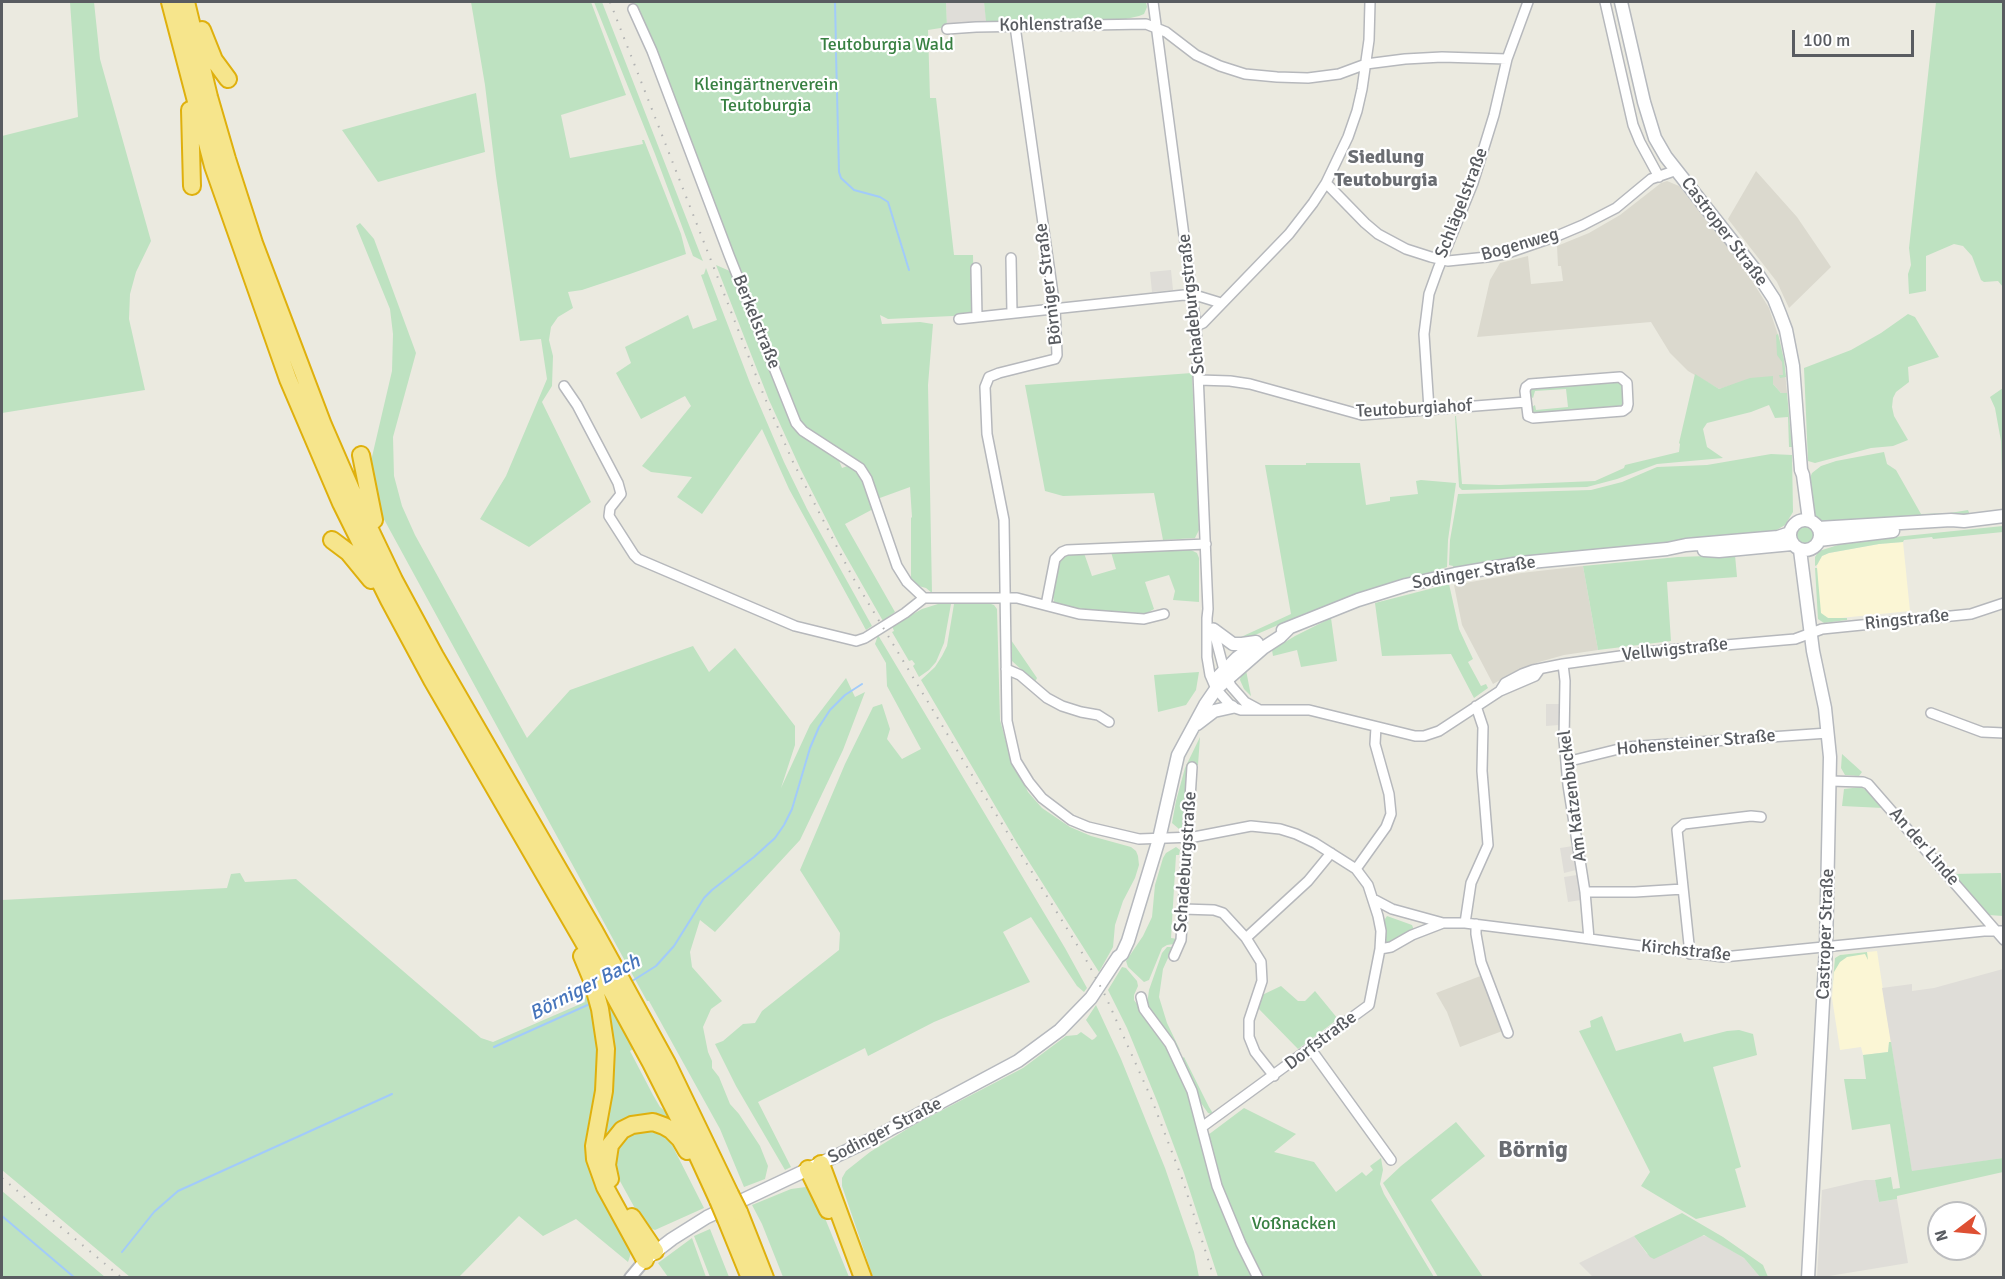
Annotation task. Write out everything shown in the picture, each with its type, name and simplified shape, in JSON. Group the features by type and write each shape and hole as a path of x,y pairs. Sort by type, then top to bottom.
{"highway":[{"path":"170,2 213,166 288,380 341,503 416,651 551,884 555,906 585,962 615,990"},
{"path":"186,2 212,107 254,243 323,425 353,494 394,580 615,990 672,1073 721,1196 765,1278"},
{"path":"191,2 214,60 228,79"},
{"path":"185,64 190,110 192,186"},
{"path":"361,455 370,509 389,553 394,580"},
{"path":"332,540 348,552 369,578 397,629 416,651"},
{"path":"615,990 600,1009 606,1049 606,1069 596,1132 595,1159 605,1187 650,1255"},
{"path":"650,1255 609,1174 608,1154 615,1138 622,1130 632,1125 653,1122 671,1130 680,1139 701,1179 721,1196"},
{"path":"815,1167 834,1224 856,1278"},
{"path":"815,1167 863,1278"},
{"path":"732,1215 750,1278"}],"main road":[{"name":"Castroper Straße","path":"1621,2 1655,138 1666,157 1755,270 1774,299 1786,330 1793,366 1810,634 1828,733 1830,781 1826,947 1808,1278"},
{"name":"Sodinger Straße","path":"650,1255 707,1217 874,1138 1034,1052 1060,1030 1091,998 1122,954 1128,941 1137,918 1174,746 1190,716 1214,686 1259,642 1278,631 1358,600 1455,574 1520,563 1667,549 1719,550 1805,536 1831,537 1952,525 1964,521 2004,516"},
{"name":"Sodinger Straße","path":"1226,674 1280,637 1289,628"},
{"path":"1214,630 1233,644 1259,642"},
{"name":"Sodinger Straße","path":"1155,839 1178,755 1214,686"},
{"path":"1193,726 1214,711 1232,707"}],"street":[{"name":"Schadeburgstraße","path":"1153,2 1196,326 1206,544 1207,657 1214,686"},
{"path":"1196,326 1203,323 1294,228 1326,183 1357,111 1369,40 1370,2"},
{"name":"Schlägelstraße","path":"1429,409 1424,323 1429,294 1473,183 1494,115 1507,59 1528,2"},
{"name":"Castroper Straße","path":"1605,2 1634,125 1655,175"},
{"name":"Berkelstraße","path":"633,9 652,51 729,255 796,423 802,432 860,468 867,479 897,566 907,582 924,598"},
{"name":"Kohlenstraße","path":"947,29 1146,24 1156,26"},
{"name":"Börniger Straße","path":"1004,597 1006,562 1004,520 987,434 985,387 989,377 1055,359 1058,355 1055,308 1015,26"},
{"path":"1156,26 1196,55 1245,74 1308,78 1339,74 1366,64 1442,57 1507,59"},
{"name":"Bogenweg","path":"1326,183 1378,234 1406,249 1448,261 1487,257 1525,248 1583,225 1616,208 1655,175 1666,157"},
{"name":"Bogenweg","path":"1655,175 1677,170"},
{"path":"1011,258 1012,313"},
{"path":"976,268 977,317"},
{"path":"959,319 1193,295 1221,303"},
{"path":"1620,377 1627,383 1628,404 1623,411 1533,418 1528,416 1526,402 1525,391 1530,384 1620,377"},
{"name":"Teutoburgiahof","path":"1199,380 1250,384 1362,415 1526,402"},
{"path":"564,386 577,405 618,483 621,494 610,508 609,516 634,555 638,559 795,626 856,641 866,638 924,598 1004,597 1017,598 1079,614 1144,619 1164,614"},
{"path":"1046,605 1055,559 1066,550 1206,544"},
{"path":"1004,597 1008,721 1016,761 1029,782 1042,798 1071,820 1134,839 1155,839"},
{"name":"Ringstraße","path":"1810,634 1822,629 1854,625 1971,614 2004,603"},
{"name":"Schadeburgstraße","path":"1208,609 1226,674"},
{"name":"Vellwigstraße","path":"1232,707 1249,711 1258,709 1309,710 1415,736 1424,736 1438,731 1500,691 1505,682 1533,670 1656,651 1795,639 1810,634"},
{"name":"Am Katzenbuckel","path":"1563,664 1566,762 1585,892 1589,939"},
{"path":"1006,669 1020,675 1047,698 1062,706 1098,715 1109,722"},
{"path":"1226,674 1238,696 1258,709"},
{"path":"1214,686 1232,707"},
{"path":"1465,923 1471,883 1488,846 1482,771 1483,726 1476,706"},
{"path":"1931,713 1982,732 2004,733"},
{"path":"1356,869 1386,827 1391,814 1389,794 1375,744 1376,727"},
{"name":"Hohensteiner Straße","path":"1566,762 1627,747 1828,733"},
{"name":"Schadeburgstraße","path":"1174,956 1181,940 1192,767"},
{"name":"An der Linde","path":"1830,781 1868,784 2000,931 2004,940"},
{"path":"1690,954 1677,835 1680,826 1751,816 1761,817"},
{"name":"Dorfstraße","path":"1155,839 1187,838 1239,827 1262,827 1296,834 1356,869 1368,885 1375,900 1381,931 1380,949 1369,1005 1202,1127"},
{"path":"1246,938 1308,881 1330,853"},
{"path":"1585,892 1683,889"},
{"name":"Kirchstraße","path":"1375,900 1392,909 1443,923 1476,924 1690,954 1737,957 2000,931"},
{"name":"Dorfstraße","path":"1183,909 1218,911 1229,917 1246,938 1263,969 1262,981 1249,1020 1249,1037 1255,1052 1274,1076"},
{"name":"Kirchstraße","path":"1380,949 1391,947 1412,934 1443,923"},
{"path":"1476,924 1481,962 1508,1033"},
{"path":"1141,997 1144,1009 1170,1044 1192,1091 1224,1206 1258,1278"},
{"path":"1310,1048 1391,1160"},
{"name":"Sodinger Straße","path":"630,1278 650,1255"}],"shaded area":[{"path":"946,2 984,2 987,24 947,25"},
{"path":"1756,171 1797,217 1831,267 1789,308 1777,282 1728,219"},
{"path":"1667,181 1679,186 1741,263 1769,308 1780,341 1787,393 1782,394 1773,384 1773,377 1749,380 1719,389 1688,371 1670,353 1651,322 1477,337 1490,280 1500,263 1528,256 1531,284 1563,281 1561,266 1558,266 1557,246 1589,233 1620,215 1661,183"},
{"path":"1171,270 1173,290 1152,292 1150,272"},
{"path":"1903,542 1910,611 1831,619 1822,615 1819,609 1817,565 1822,556 1879,544"},
{"path":"1583,566 1598,650 1564,655 1539,662 1518,670 1493,684 1462,625 1454,585 1521,573"},
{"path":"1546,704 1559,704 1559,725 1546,726"},
{"path":"1573,846 1576,870 1564,873 1560,848"},
{"path":"1577,875 1581,900 1568,902 1564,877"},
{"path":"1877,951 1891,1042 1888,1052 1863,1055 1861,1047 1840,1050 1832,998 1835,958 1840,955"},
{"path":"2003,969 2003,1158 1912,1172 1882,988 1912,984 1912,991 1934,988"},
{"path":"1483,975 1505,1030 1460,1047 1447,1012 1436,993"},
{"path":"1865,1180 1875,1180 1879,1202 1897,1199 1908,1263 1817,1278 1822,1190"},
{"path":"1700,1235 1709,1237 1744,1258 1760,1277 1593,1277 1579,1263 1634,1236 1647,1254"}],"green space":[{"path":"70,2 94,2 100,59 151,241 136,272 130,294 129,319 145,390 2,413 2,136 78,117"},
{"path":"471,2 591,2 626,95 561,115 570,158 643,144 642,140 644,140 681,234 686,254 582,290 568,292 573,308 558,317 551,327 549,340 553,356 552,386 542,402 591,502 529,547 480,519 506,476 547,379 541,339 520,341 485,85"},
{"path":"594,2 602,2 703,261 693,256"},
{"name":"Kleingärtnerverein Teutoburgia","path":"632,2 946,2 947,27 928,30 930,98 936,98 954,255 973,255 974,315 888,319 880,315 882,324 920,322 933,324 928,385 932,593 926,588 911,584 910,487 877,499 870,477 805,431 799,421 680,121 650,35"},
{"path":"984,2 1146,2 1147,7 1144,14 1117,21 1014,23 986,21"},
{"path":"1936,2 2003,2 2003,287 1998,281 1984,282 1981,280 1972,256 1963,246 1954,244 1926,256 1926,291 1909,294 1908,274 1911,265 1909,248"},
{"path":"476,93 485,152 378,182 342,130"},
{"path":"360,223 374,239 416,353 393,437 394,476 402,506 415,535 527,738 570,690 693,646 709,672 735,648 795,726 795,745 781,788 810,725 846,678 855,697 865,692 843,750 800,840 715,932 700,920 690,952 692,967 722,1001 711,1009 703,1027 712,1068 719,1077 730,1104 760,1146 768,1166 765,1179 744,1187 720,1129 631,972 380,512 371,461 392,371 393,334 390,309 356,226"},
{"path":"716,265 732,272 794,424 837,456 842,468 850,465 861,473 875,508 845,524 895,612 883,621 839,544 801,470 769,400"},
{"path":"706,268 750,383 784,462 807,509 872,626 866,630 789,489 762,429 702,514 677,497 692,477 651,472 642,466 691,406 685,396 641,419 616,373 631,363 625,347 688,315 693,329 717,320 701,275 704,274"},
{"path":"1908,314 1915,317 1939,357 1908,367 1909,382 1896,392 1893,398 1894,416 1908,440 1893,446 1871,448 1815,463 1808,461 1804,368 1851,350"},
{"path":"1778,334 1786,377 1780,378 1779,375 1783,375 1782,362 1777,355 1776,335"},
{"path":"1192,373 1199,530 1195,538 1163,540 1154,493 1063,496 1045,491 1025,385"},
{"path":"1695,374 1719,389 1750,378 1773,376 1773,384 1781,393 1787,393 1792,447 1789,447 1788,417 1775,418 1769,405 1707,423 1703,429 1707,447 1723,458 1657,464 1587,487 1462,490 1459,487 1455,416 1462,484 1499,485 1595,481 1624,468 1625,465 1679,452 1679,443"},
{"path":"1616,379 1623,383 1625,402 1623,407 1534,416 1529,409 1535,405 1536,410 1568,407 1566,389 1535,391 1533,398 1530,396 1529,389 1532,387"},
{"path":"2003,388 2004,475 2002,475 2001,441 1995,408 1990,397"},
{"path":"1884,452 1887,464 1896,470 1921,514 1968,510 1970,515 1825,523 1813,514 1810,478 1812,473 1821,466 1836,461"},
{"path":"1771,454 1792,455 1793,512 1785,525 1775,531 1775,535 1454,570 1453,566 1449,565 1450,540 1458,494 1591,490 1622,482 1657,467 1707,465"},
{"path":"1306,463 1360,463 1366,505 1390,501 1390,497 1418,494 1416,481 1456,483 1448,540 1447,567 1306,613 1241,641 1241,637 1291,614 1265,465 1306,465"},
{"path":"1805,525 1812,528 1815,535 1812,542 1805,545 1798,542 1795,535 1798,528"},
{"path":"2003,526 2003,532 1904,540 1829,553 1822,556 1815,566 1815,557 1819,551 1838,545"},
{"path":"1189,549 1197,553 1199,558 1199,602 1173,600 1175,591 1169,575 1145,582 1154,609 1144,615 1085,611 1054,602 1053,596 1060,562 1068,554 1084,553 1092,576 1116,569 1111,552"},
{"path":"1735,555 1737,577 1667,582 1671,641 1598,650 1583,566 1678,557"},
{"path":"1815,568 1817,568 1821,613 1828,618 1847,618 1847,620 1824,623 1818,619"},
{"path":"1449,584 1459,629 1473,659 1468,662 1481,686 1486,684 1488,688 1474,698 1451,654 1382,656 1375,603"},
{"path":"988,603 997,609 1000,720 1009,752 1028,792 1042,808 1070,827 1091,836 1131,847 1138,856 1139,865 1135,878 1123,901 1115,925 1113,947 1099,972 1017,843 921,680 935,667 947,646 954,604"},
{"path":"938,604 951,604 944,643 936,662 919,677 913,666 915,664 912,660 909,661 892,632 894,631 892,626 922,609"},
{"path":"1331,618 1337,661 1301,667 1297,650 1273,656 1272,650"},
{"path":"878,635 1087,988 1084,992 1077,986 1031,917 1003,932 1030,982 934,1022 868,1056 865,1048 758,1102 791,1167 785,1170 736,1086 715,1044 723,1041 743,1024 755,1023 762,1011 839,950 840,933 800,870 845,764 873,707 882,704 890,729 887,739 902,759 921,749 887,686 886,663 875,644"},
{"path":"1011,640 1037,678 1035,682 1012,661"},
{"path":"1246,670 1251,696 1244,689 1240,680"},
{"path":"1199,672 1196,690 1186,705 1158,712 1154,675"},
{"path":"1200,737 1198,765 1187,765 1182,828 1179,829 1172,823 1176,801 1185,768"},
{"path":"1842,754 1862,772 1859,776 1845,775 1841,768"},
{"path":"1861,787 1869,792 1883,808 1842,806 1844,789"},
{"path":"1176,847 1180,850 1179,855 1176,855 1171,938 1178,939 1174,944 1162,948 1149,980 1144,982 1128,967 1126,961 1143,936 1152,917 1155,885 1163,858 1166,853"},
{"path":"240,873 245,882 296,879 481,1038 493,1042 585,1002 584,997 588,995 593,1012 598,1063 585,1142 586,1159 595,1186 630,1249 628,1262 576,1219 543,1236 519,1216 459,1277 130,1277 2,1170 2,900 227,888 231,874"},
{"path":"2001,873 2003,916 1989,915 1953,874"},
{"path":"1387,916 1412,925 1414,930 1389,943 1386,942 1383,926"},
{"path":"1167,947 1173,947 1163,969 1159,997 1167,1023 1180,1050 1177,1050 1147,1005 1149,990 1162,953"},
{"path":"1867,952 1868,960 1865,954 1847,957 1840,962 1834,972 1832,990 1835,958 1840,955"},
{"path":"1122,967 1126,968 1137,981 1134,1000 1166,1044 1187,1088 1217,1197 1256,1277 1218,1277 1184,1173 1157,1101 1127,1028 1108,990"},
{"path":"1281,986 1298,1001 1305,1001 1315,991 1338,1019 1298,1049 1256,1006 1260,996"},
{"path":"609,1004 633,1049 630,1051 671,1123 628,1124 604,1177 603,1007"},
{"path":"1096,1005 1121,1059 1165,1168 1194,1252 1199,1277 873,1277 842,1186 842,1178 846,1171 870,1152 912,1126 1023,1068 1066,1036 1077,1035 1081,1032 1092,1040 1094,1039 1097,1036 1086,1020"},
{"path":"1602,1016 1616,1051 1681,1033 1684,1042 1727,1031 1739,1030 1753,1034 1757,1055 1713,1067 1741,1167 1735,1169 1746,1207 1696,1219 1641,1186 1650,1172 1579,1031 1591,1027 1590,1021"},
{"path":"1889,1042 1891,1042 1912,1171 2003,1158 2003,1172 1879,1202 1875,1180 1891,1177 1893,1189 1900,1188 1890,1124 1852,1130 1844,1079 1866,1079 1863,1055 1888,1052"},
{"path":"1184,1057 1214,1115 1208,1113 1201,1103 1181,1059"},
{"name":"Voßnacken","path":"1244,1108 1296,1134 1274,1152 1314,1162 1336,1192 1362,1172 1366,1176 1373,1170 1370,1166 1381,1158 1383,1170 1380,1184 1384,1194 1434,1277 1261,1277 1222,1195 1208,1135"},
{"path":"1456,1122 1485,1156 1431,1200 1483,1277 1438,1277 1383,1183"},
{"path":"655,1129 673,1141 671,1143 704,1208 655,1230 643,1223 615,1172 615,1151 623,1139 633,1132"},
{"path":"806,1187 818,1201 849,1277 783,1277 752,1205 791,1189"},
{"path":"2,1191 105,1277 2,1277"},
{"path":"1682,1213 1723,1237 1763,1265 1768,1277 1760,1277 1744,1258 1704,1235 1654,1259 1650,1257 1634,1236"},
{"path":"710,1229 729,1277 710,1277 694,1236"},
{"path":"692,1238 706,1277 668,1277 658,1263"}],"waterway":[{"path":"835,2 836,47"},
{"path":"836,53 841,178 854,190 880,197 888,202 909,270"},
{"name":"Börniger Bach","path":"629,983 656,966 674,946 704,898 712,890 775,838 792,809 810,748 819,727 830,710 845,695 862,684"},
{"name":"Börniger Bach","path":"494,1047 592,1003"},
{"name":"Börniger Bach","path":"122,1252 154,1212 178,1191 392,1094"},
{"path":"2,1216 75,1278"}],"railway":[{"path":"610,2 764,396 793,462 852,576 1084,956 1105,995 1152,1100 1183,1181 1214,1278"},
{"path":"2,1178 122,1278"}],"district":[{"name":"Siedlung Teutoburgia","path":"1386,170"},
{"name":"Börnig","path":"1533,1151"}],"park label":[{"name":"Teutoburgia Wald","path":"887,45"}]}
